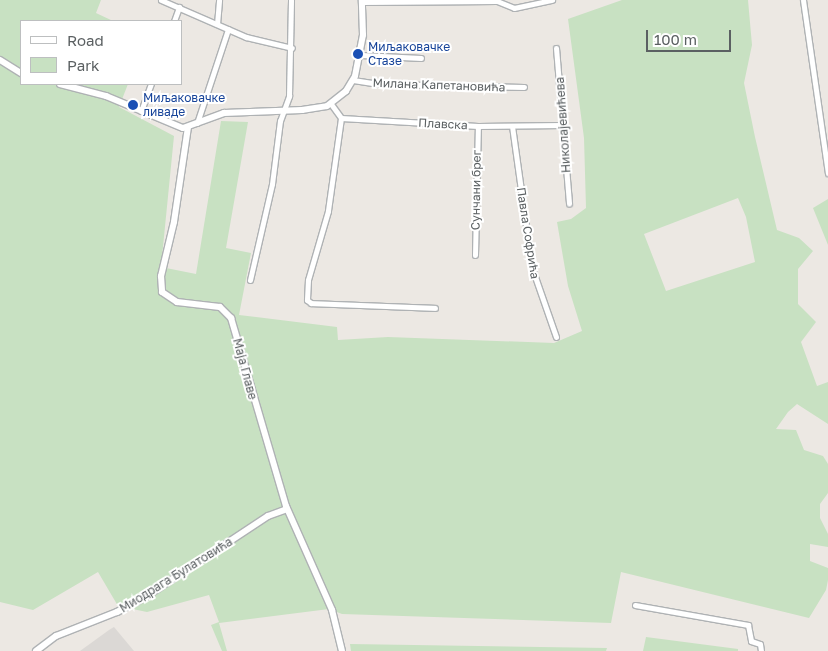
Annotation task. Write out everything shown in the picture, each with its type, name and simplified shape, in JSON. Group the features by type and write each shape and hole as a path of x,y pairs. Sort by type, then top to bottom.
{"street":[{"path":"161,0 251,39 292,48"},
{"path":"217,24 219,0"},
{"path":"250,280 263,230 280,121 290,96 291,0"},
{"path":"65,85 90,90 176,126 188,127 212,115 237,111 285,111 331,104 353,80 361,55 362,1 496,1 514,8 552,0"},
{"path":"803,0 828,173"},
{"path":"174,20 179,8"},
{"path":"197,123 228,29"},
{"name":"Николајевићева","path":"556,48 569,203"},
{"path":"361,55 421,58"},
{"path":"0,60 20,72"},
{"name":"Милана Капетановића","path":"353,80 378,84 524,87"},
{"path":"141,111 151,85"},
{"path":"331,104 342,118 328,211 308,280 307,300 311,303 435,308"},
{"name":"Плавска","path":"342,118 478,126 562,125"},
{"name":"Сунчани брег","path":"475,255 478,126"},
{"name":"Павла Софрића","path":"512,126 532,268 556,338"},
{"name":"Маја Главе","path":"188,127 161,288 172,300 217,306 229,315 287,509 332,610 342,651"},
{"name":"Миодрага Булатовића","path":"36,651 56,636 117,612 147,596 268,516 287,509"},
{"path":"635,606 748,625 751,641 760,644 761,651"}],"shaded area":[{"path":"114,627 134,651 80,651 109,630"}],"green space":[{"path":"0,0 101,0 96,13 111,20 20,20 20,85 128,85 119,107 174,136 161,267 196,274 221,121 248,122 226,248 251,253 239,315 337,327 338,340 388,337 554,343 582,331 568,286 557,222 571,219 586,208 584,138 568,19 622,0 748,0 752,45 744,83 755,137 777,230 799,238 813,251 798,269 798,304 816,322 801,342 817,386 828,382 828,424 797,404 788,412 776,429 796,430 804,450 823,456 828,464 828,493 820,504 820,518 828,534 828,547 810,544 810,561 828,568 828,580 826,590 809,618 621,572 611,623 342,614 329,609 219,623 227,651 222,651 211,625 219,622 209,595 147,612 118,606 98,572 33,610 0,602","holes":["738,198 746,217 755,262 666,291 644,234"]},
{"path":"828,199 828,245 813,208"},
{"path":"646,637 738,649 738,651 643,651"},
{"path":"350,644 607,648 606,651 351,651"}],"place":[{"name":"Миљаковачке Стазе","path":"358,54"},
{"name":"Миљаковачке ливаде","path":"133,105"}]}
